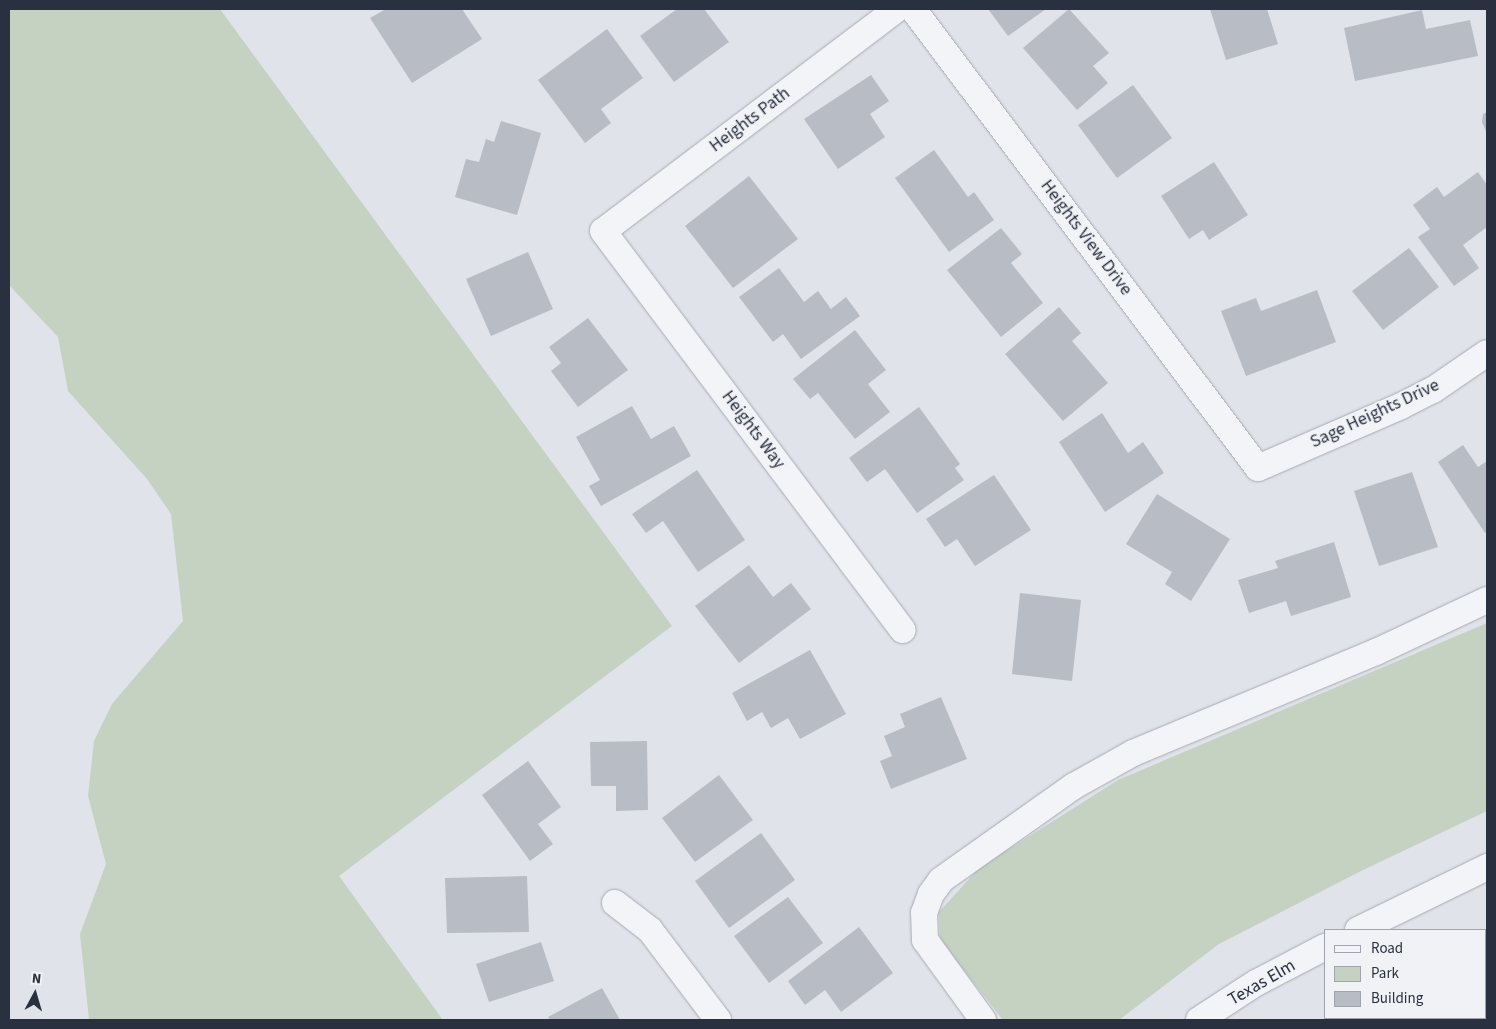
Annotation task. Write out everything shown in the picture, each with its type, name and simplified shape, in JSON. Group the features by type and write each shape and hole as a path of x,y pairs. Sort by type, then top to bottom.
{"street":[{"name":"Heights Path","path":"602,231 897,9"},
{"name":"Heights View Drive","path":"913,9 1258,468"},
{"name":"Heights Way","path":"602,231 902,630"},
{"name":"Sage Heights Drive","path":"1258,468 1401,406 1433,390 1487,353"},
{"path":"983,1020 925,940 924,912 931,894 941,880 1074,786 1133,753 1376,652 1487,600"},
{"path":"1360,929 1487,867"},
{"path":"615,903 650,930 718,1020"},
{"name":"Texas Elm","path":"1200,1020 1256,984 1324,948"}],"green space":[{"path":"9,9 220,9 672,626 339,876 443,1020 89,1020 80,934 106,864 88,796 94,741 112,704 183,621 171,514 147,479 68,391 58,337 9,285"},
{"path":"1487,623 1487,811 1361,871 1219,944 1119,1020 1003,1020 940,940 939,912 979,868 1118,780"}],"building":[{"path":"386,9 462,9 482,39 412,83 370,18"},
{"path":"677,9 704,9 729,42 674,82 640,36"},
{"path":"988,9 1046,9 1008,36"},
{"path":"1069,9 1109,53 1093,66 1108,83 1077,110 1023,48"},
{"path":"1210,9 1267,9 1278,44 1226,60"},
{"path":"1422,10 1426,29 1470,20 1478,56 1355,81 1344,28"},
{"path":"607,29 643,78 601,109 611,123 585,143 538,80"},
{"path":"871,75 889,101 870,114 885,137 838,169 804,119"},
{"path":"1133,85 1172,138 1117,178 1078,125"},
{"path":"1487,112 1487,134 1482,122 1483,114"},
{"path":"501,121 541,133 517,215 455,197 466,159 479,162 486,139 494,142"},
{"path":"934,150 968,197 974,192 994,220 949,252 895,178"},
{"path":"1214,162 1248,215 1209,240 1203,230 1189,239 1161,196"},
{"path":"1478,172 1487,185 1487,227 1463,245 1479,268 1454,286 1418,237 1430,229 1413,205 1437,187 1444,197"},
{"path":"749,176 798,239 733,288 685,226"},
{"path":"1001,228 1022,254 1011,263 1043,303 1001,337 947,270"},
{"path":"1409,248 1439,287 1383,330 1352,291"},
{"path":"528,252 553,309 491,336 466,279"},
{"path":"779,268 804,302 818,291 831,309 846,297 860,316 801,359 783,334 773,342 739,297"},
{"path":"1317,290 1336,342 1246,376 1221,311 1256,298 1261,311"},
{"path":"1059,307 1081,333 1072,341 1108,383 1063,421 1005,354"},
{"path":"588,318 628,370 578,407 551,371 561,363 549,347"},
{"path":"855,330 886,370 868,384 890,412 855,439 818,393 810,399 793,379"},
{"path":"632,406 651,439 674,426 691,456 601,506 589,486 600,480 576,437"},
{"path":"919,407 960,464 955,468 964,480 917,513 885,469 867,482 849,458"},
{"path":"1102,413 1128,453 1143,442 1164,473 1105,512 1059,442"},
{"path":"1463,445 1478,467 1487,461 1487,532 1485,533 1438,462"},
{"path":"697,470 745,540 698,572 663,521 646,533 632,514"},
{"path":"1412,472 1438,547 1379,566 1354,491"},
{"path":"994,475 1031,530 975,566 957,539 945,547 926,519"},
{"path":"1157,494 1230,539 1191,601 1165,584 1172,572 1126,544"},
{"path":"1334,542 1351,597 1291,616 1286,601 1249,613 1238,580 1278,568 1275,561"},
{"path":"749,565 773,597 791,583 811,609 739,663 695,606"},
{"path":"1020,593 1081,600 1072,681 1012,674"},
{"path":"810,650 846,714 800,739 788,718 771,728 762,712 747,721 732,693"},
{"path":"941,697 967,759 891,789 880,761 892,756 884,736 905,727 900,714"},
{"path":"647,741 648,810 616,811 616,786 591,786 590,742"},
{"path":"528,761 561,807 538,824 553,844 530,861 482,795"},
{"path":"719,775 753,820 695,862 662,818"},
{"path":"761,833 795,880 729,928 695,881"},
{"path":"527,876 529,932 447,933 445,878"},
{"path":"788,897 823,943 769,983 734,936"},
{"path":"859,927 893,973 841,1012 825,990 805,1005 788,981"},
{"path":"541,942 554,981 489,1002 476,964"},
{"path":"602,988 620,1020 550,1020 548,1017"},
{"path":"1486,1002 1487,1020 1461,1019 1486,1019"}]}
